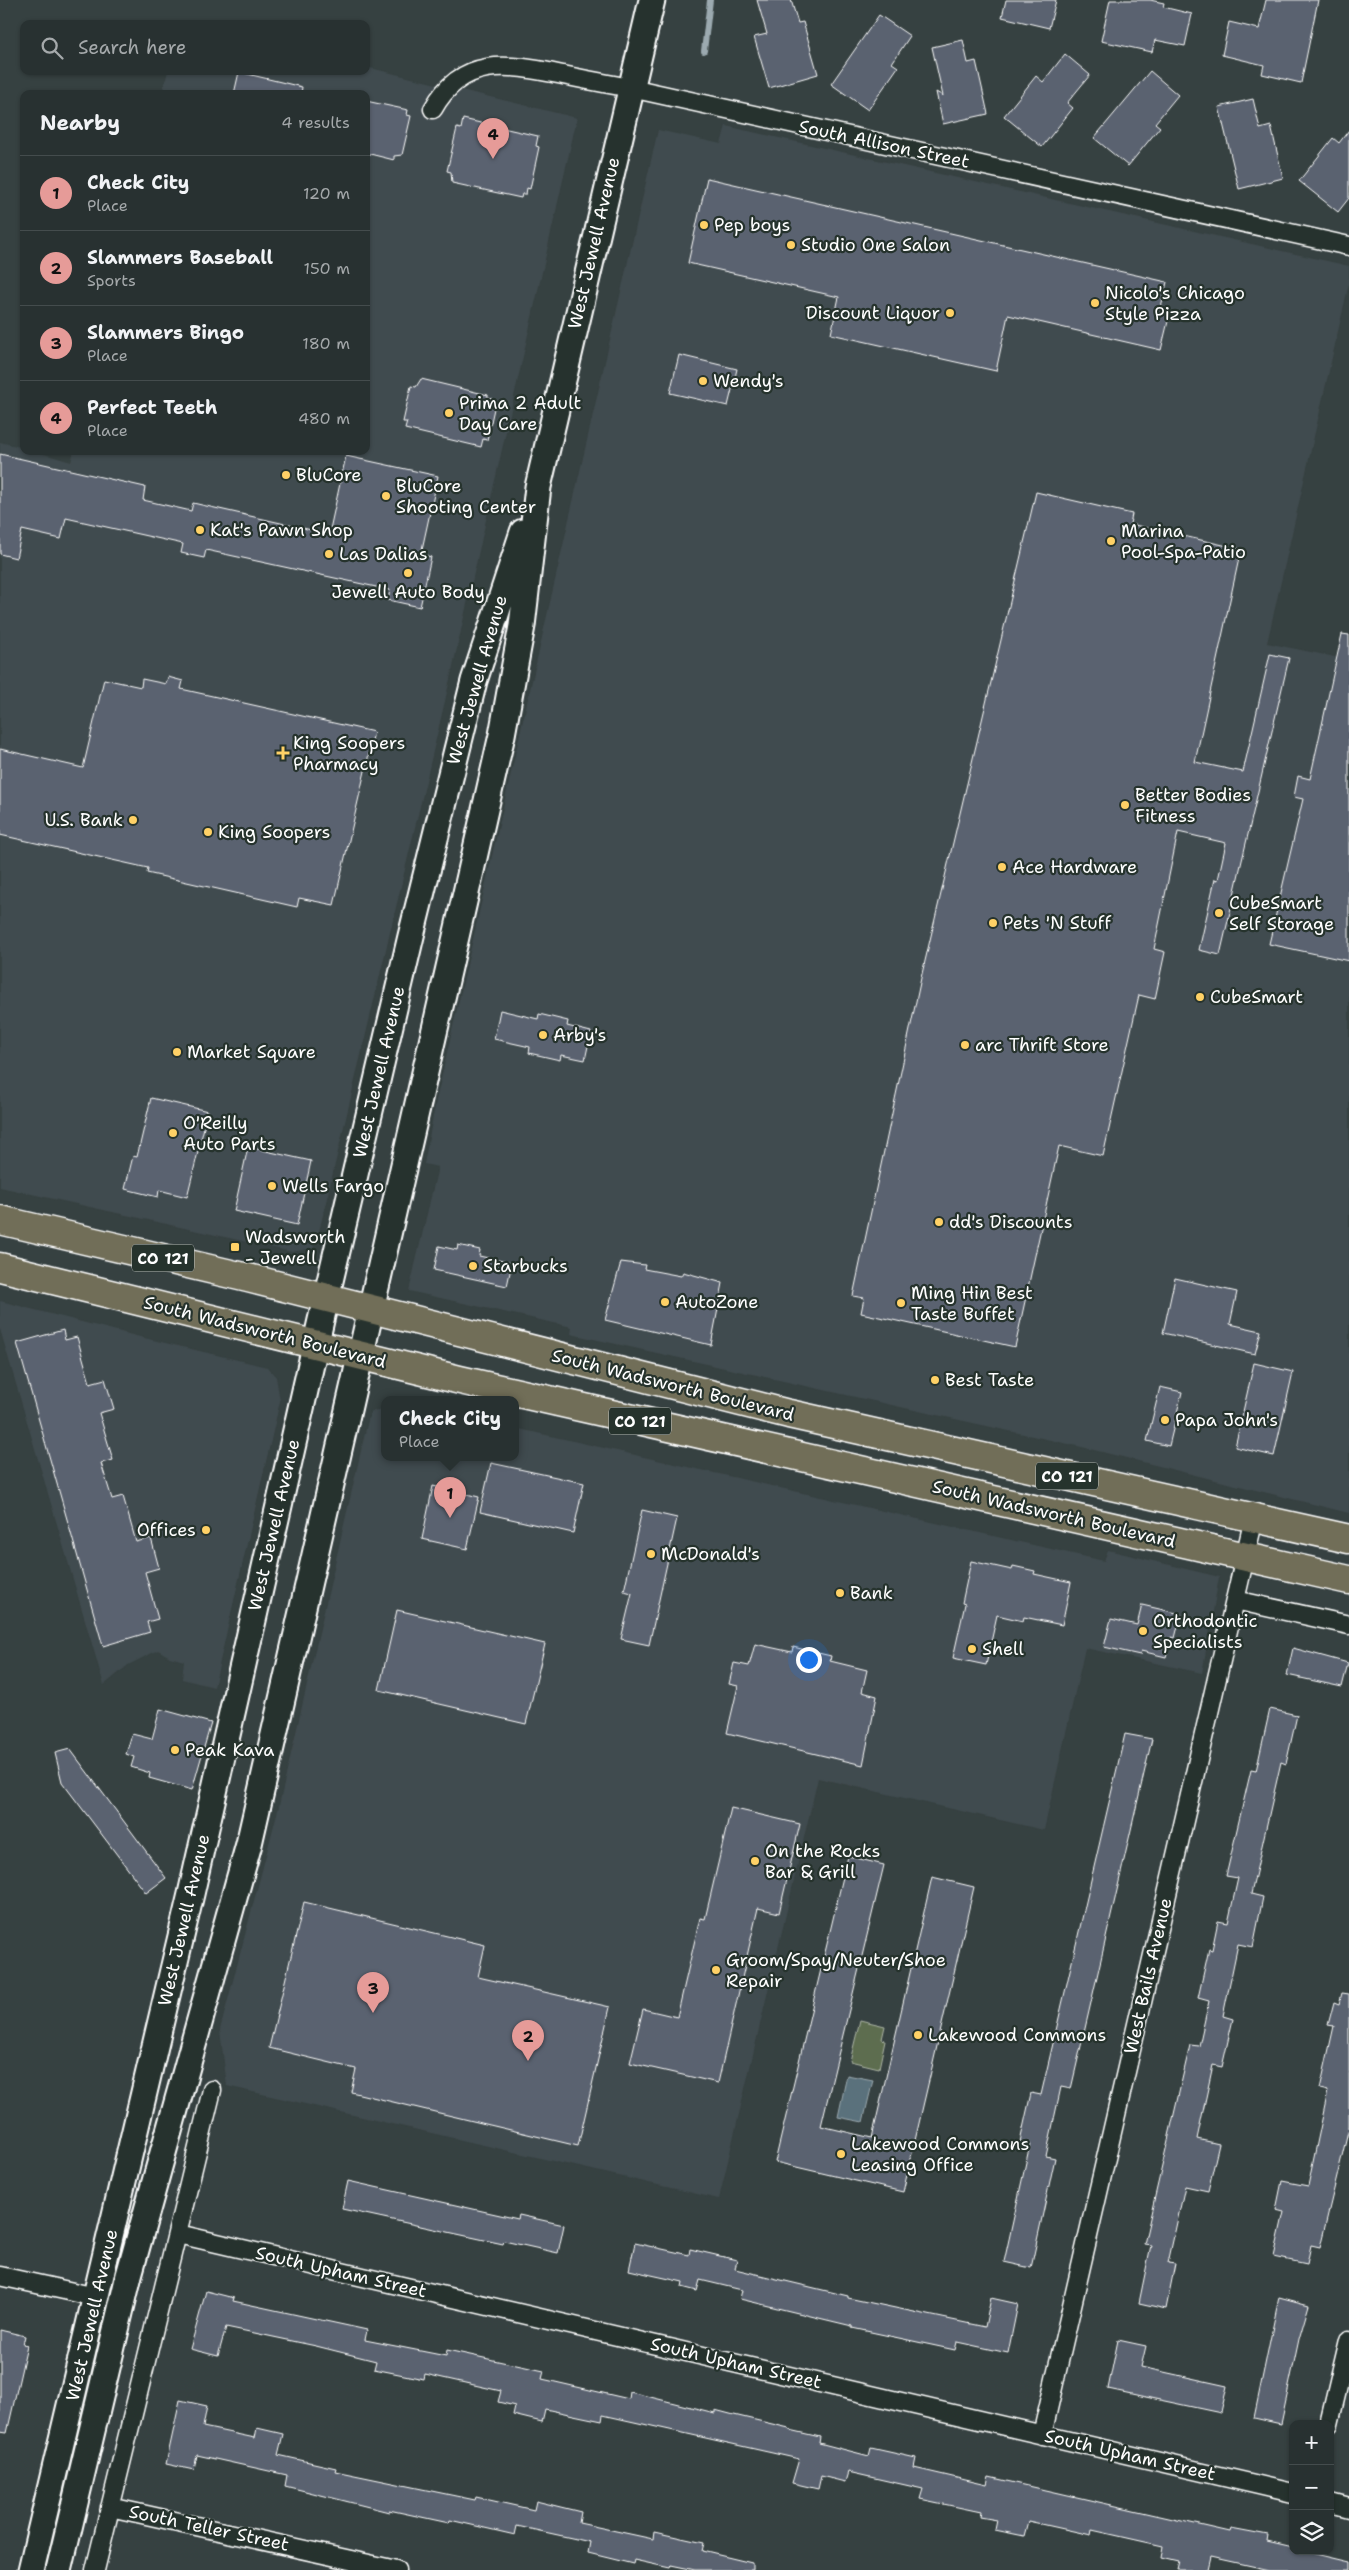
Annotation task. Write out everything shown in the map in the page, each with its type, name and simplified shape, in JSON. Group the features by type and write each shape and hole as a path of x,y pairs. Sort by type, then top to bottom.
{"main road":[{"name":"West Jewell Avenue","path":"31,2570 191,1894 326,1298 474,682 494,615 538,486 652,0"},
{"name":"West Jewell Avenue","path":"59,2570 129,2275 249,1844 511,693 522,626 538,486"},
{"name":"South Wadsworth Boulevard","path":"0,1220 326,1298 789,1414 1349,1538"},
{"name":"South Wadsworth Boulevard","path":"0,1267 635,1420 1349,1580"}],"street":[{"name":"South Allison Street","path":"433,110 453,82 483,68 498,66 532,69 631,88 1349,246"},
{"name":"West Bails Avenue","path":"1042,2435 1254,1518"},
{"path":"1235,1600 1349,1625"},
{"path":"95,2570 212,2090"},
{"name":"South Upham Street","path":"178,2234 1289,2492"},
{"path":"0,2276 96,2297"},
{"path":"1330,2420 1349,2340"},
{"path":"1334,2504 1349,2508"},
{"name":"South Teller Street","path":"110,2507 396,2570"}],"shaded area":[{"path":"370,68 577,118 445,701 317,1240 313,1248 292,1252 0,1187 0,442 20,447 20,455 47,455 71,462 73,455 370,455 370,90 163,90 167,75 370,75"},
{"path":"726,126 1349,266 1349,283 1267,643 1349,660 1349,1513 1082,1447 571,1334 572,1327 409,1291 438,1167 424,1164 436,1101 658,130 721,144"},
{"path":"0,1301 267,1367 276,1377 280,1401 214,1687 182,1679 184,1661 170,1657 158,1650 128,1665 104,1685 0,1329"},
{"path":"381,1409 381,1461 519,1461 519,1429 1104,1561 1108,1550 1219,1577 1202,1673 1085,1648 1044,1830 818,1778 719,2199 227,2086 220,2030 279,1806 370,1412"}],"green space":[{"path":"860,2020 885,2026 882,2039 885,2040 879,2068 850,2061"}],"water":[{"path":"847,2075 873,2080 863,2122 838,2117"}],"building":[{"path":"757,0 791,0 798,23 803,22 818,74 769,88 754,37 767,34"},
{"path":"1006,0 1056,0 1049,28 1002,17"},
{"path":"1110,0 1150,0 1164,3 1163,7 1192,14 1185,46 1155,40 1152,52 1101,41"},
{"path":"1266,0 1318,0 1301,83 1262,74 1264,65 1222,55 1229,22 1259,29"},
{"path":"879,15 910,36 892,63 898,67 868,110 831,84"},
{"path":"963,40 968,63 976,61 988,114 943,124 936,92 943,96 932,47"},
{"path":"1065,54 1090,75 1067,103 1073,108 1042,147 1004,116 1036,76 1043,82"},
{"path":"1150,71 1178,95 1155,123 1160,127 1128,166 1094,138"},
{"path":"238,75 252,75 302,87 302,90 235,90"},
{"path":"1253,99 1260,129 1271,126 1283,178 1239,189 1219,107"},
{"path":"370,102 408,110 407,115 411,116 402,155 394,156 394,160 370,154"},
{"path":"463,119 538,136 536,146 539,147 530,189 527,188 526,194 522,194 521,198 452,183 451,172 447,171 457,128 461,129"},
{"path":"1349,130 1349,198 1338,212 1299,181 1333,138 1339,143"},
{"path":"707,178 1167,282 1160,311 1170,313 1161,350 1008,315 996,371 831,334 839,297 688,263"},
{"name":"Wendy's","path":"679,355 737,369 728,406 670,393"},
{"name":"Prima 2 Adult Day Care","path":"421,379 488,395 488,398 492,399 491,403 495,404 487,440 483,439 481,447 405,429 407,422 403,422 411,386 416,387"},
{"path":"0,454 145,487 143,500 191,511 193,503 329,534 346,456 438,476 421,554 431,557 420,607 388,600 390,590 206,550 204,558 181,553 183,544 66,518 61,539 22,530 16,558 0,554"},
{"path":"1036,492 1132,514 1130,524 1241,549 1195,762 1243,772 1270,654 1289,658 1220,955 1199,950 1215,879 1218,880 1226,843 1178,832 1154,949 1165,952 1155,999 1139,995 1103,1156 1059,1146 1015,1347 861,1313 864,1298 853,1296 921,978"},
{"path":"1342,634 1349,635 1349,961 1269,944 1303,799 1294,797 1298,776 1310,779"},
{"path":"168,677 183,681 181,689 374,732 334,905 299,898 297,907 147,873 148,868 0,835 0,749 83,768 104,679 141,687 142,679 166,684"},
{"name":"Arby's","path":"500,1010 538,1019 539,1014 568,1021 567,1026 591,1032 585,1060 561,1055 560,1060 529,1053 530,1047 494,1039"},
{"name":"O'Reilly Auto Parts","path":"151,1098 208,1111 187,1197 159,1190 158,1197 125,1189 133,1156 137,1157"},
{"name":"Wells Fargo","path":"248,1147 311,1161 297,1225 234,1211"},
{"name":"Starbucks","path":"458,1245 480,1250 479,1256 512,1263 507,1286 434,1270 439,1246 457,1250"},
{"name":"AutoZone","path":"621,1262 645,1265 644,1269 681,1276 683,1272 723,1283 711,1345 605,1320"},
{"path":"1175,1278 1237,1292 1230,1324 1261,1331 1255,1354 1163,1333"},
{"path":"63,1330 65,1340 77,1337 90,1383 105,1379 114,1409 99,1413 113,1460 101,1463 112,1499 123,1496 136,1542 151,1538 159,1568 145,1572 158,1619 147,1622 150,1632 103,1646 17,1343"},
{"path":"1254,1363 1293,1372 1274,1456 1235,1447"},
{"path":"1160,1387 1182,1392 1169,1446 1147,1441"},
{"path":"491,1463 584,1483 573,1533 480,1512"},
{"path":"433,1486 479,1497 467,1549 422,1539"},
{"name":"McDonald's","path":"642,1510 677,1518 649,1645 621,1639 632,1593 624,1591"},
{"name":"Shell","path":"971,1561 1012,1570 1013,1566 1035,1571 1034,1574 1071,1582 1062,1625 1024,1617 1023,1621 997,1615 986,1665 953,1658 965,1604 962,1603"},
{"name":"Orthodontic Specialists","path":"1142,1605 1181,1614 1175,1638 1171,1637 1166,1657 1141,1651 1140,1655 1104,1647 1111,1619 1137,1625"},
{"path":"397,1610 545,1644 526,1724 379,1690"},
{"path":"755,1644 792,1652 793,1647 831,1656 830,1661 867,1670 862,1692 877,1696 863,1765 727,1733 738,1686 729,1684 734,1663 749,1666"},
{"path":"1293,1648 1348,1663 1342,1687 1287,1675"},
{"path":"160,1709 211,1723 192,1790 149,1778 150,1773 131,1767 134,1757 126,1754 132,1734 152,1739"},
{"path":"1270,1709 1297,1715 1286,1764 1281,1762 1251,1894 1263,1897 1253,1947 1238,1944 1223,2016 1233,2019 1222,2067 1213,2065 1197,2139 1219,2144 1208,2191 1185,2186 1168,2263 1175,2264 1166,2309 1139,2303 1151,2245 1144,2244 1190,2045 1199,2046 1209,2001 1198,1998 1209,1949 1212,1950 1218,1921 1228,1923 1238,1878 1226,1876 1251,1770 1256,1771"},
{"path":"1125,1734 1152,1739 1071,2089 1061,2087 1046,2156 1055,2158 1031,2268 1004,2262 1030,2144 1020,2142 1031,2093 1041,2095"},
{"path":"70,1749 166,1878 146,1893 62,1782 55,1753"},
{"path":"731,1808 800,1824 779,1913 758,1908 718,2083 630,2063 643,2009 677,2017 700,1918 705,1919"},
{"path":"848,1856 884,1865 821,2126 872,2138 932,1877 974,1887 903,2192 775,2162"},
{"path":"304,1902 485,1945 478,1977 610,2007 578,2146 351,2092 356,2069 269,2048"},
{"path":"1342,1993 1349,1994 1349,2127 1320,2247 1311,2245 1307,2264 1274,2257 1284,2212 1276,2210 1282,2181 1308,2186 1328,2091 1320,2089 1334,2026 1328,2025 1334,2002 1339,2004"},
{"path":"348,2181 518,2219 519,2215 564,2225 558,2253 504,2241 503,2244 342,2209"},
{"path":"635,2243 689,2255 690,2249 737,2260 735,2269 848,2296 848,2298 985,2327 991,2298 1018,2304 1008,2353 957,2342 955,2350 852,2328 852,2326 740,2299 742,2290 700,2280 697,2291 682,2287 683,2282 629,2270"},
{"path":"206,2291 234,2298 233,2301 367,2330 365,2340 446,2356 447,2350 544,2371 542,2379 629,2399 630,2392 715,2413 715,2410 820,2437 819,2443 869,2456 871,2448 916,2458 914,2468 987,2485 989,2477 1230,2532 1231,2529 1268,2536 1267,2542 1289,2547 1289,2555 1324,2555 1349,2561 1349,2570 1269,2570 1210,2557 1207,2570 1176,2570 1178,2562 1161,2558 1163,2546 1092,2530 1091,2535 1028,2521 1024,2536 995,2530 997,2520 980,2517 981,2512 920,2499 923,2489 848,2472 845,2482 821,2476 818,2489 792,2483 799,2459 603,2415 602,2421 545,2409 542,2422 513,2415 515,2406 498,2402 501,2391 425,2374 424,2379 374,2369 376,2361 316,2346 226,2327 218,2356 190,2349"},
{"path":"1279,2297 1309,2305 1299,2339 1281,2424 1254,2418"},
{"path":"0,2330 25,2336 23,2344 27,2345 7,2433 0,2432"},
{"path":"1118,2340 1146,2346 1141,2367 1227,2386 1221,2413 1108,2389"},
{"path":"180,2400 207,2406 203,2427 255,2438 257,2428 283,2434 278,2455 336,2468 335,2471 475,2500 476,2497 534,2510 536,2501 581,2512 579,2523 653,2539 654,2532 704,2543 702,2551 752,2563 752,2570 695,2570 671,2565 670,2568 634,2560 633,2564 588,2553 590,2542 517,2526 515,2535 450,2520 449,2523 389,2510 389,2512 285,2486 287,2475 197,2455 194,2470 166,2464"}],"waterway":[{"path":"704,51 710,0"}],"place":[{"name":"Perfect Teeth","path":"493,159"},
{"name":"Pep boys","path":"704,225"},
{"name":"Studio One Salon","path":"791,245"},
{"name":"Nicolo's Chicago Style Pizza","path":"1095,303"},
{"name":"Discount Liquor","path":"950,313"},
{"name":"Wendy's","path":"703,381"},
{"name":"Prima 2 Adult Day Care","path":"449,413"},
{"name":"BluCore","path":"286,475"},
{"name":"BluCore Shooting Center","path":"386,496"},
{"name":"Kat's Pawn Shop","path":"200,530"},
{"name":"Marina Pool-Spa-Patio","path":"1111,541"},
{"name":"Las Dalias","path":"329,554"},
{"name":"Jewell Auto Body","path":"408,573"},
{"name":"King Soopers Pharmacy","path":"283,753"},
{"name":"Better Bodies Fitness","path":"1125,805"},
{"name":"U.S. Bank","path":"133,820"},
{"name":"King Soopers","path":"208,832"},
{"name":"Ace Hardware","path":"1002,867"},
{"name":"CubeSmart Self Storage","path":"1219,913"},
{"name":"Pets 'N Stuff","path":"993,923"},
{"name":"CubeSmart","path":"1200,997"},
{"name":"Arby's","path":"543,1035"},
{"name":"arc Thrift Store","path":"965,1045"},
{"name":"Market Square","path":"177,1052"},
{"name":"O'Reilly Auto Parts","path":"173,1133"},
{"name":"Wells Fargo","path":"272,1186"},
{"name":"dd's Discounts","path":"939,1222"},
{"name":"Wadsworth - Jewell","path":"235,1247"},
{"name":"Starbucks","path":"473,1266"},
{"name":"AutoZone","path":"665,1302"},
{"name":"Ming Hin Best Taste Buffet","path":"901,1303"},
{"name":"Best Taste","path":"935,1380"},
{"name":"Papa John's","path":"1165,1420"},
{"name":"Check City","path":"450,1518"},
{"name":"Offices","path":"206,1530"},
{"name":"McDonald's","path":"651,1554"},
{"name":"Bank","path":"840,1593"},
{"name":"Orthodontic Specialists","path":"1143,1631"},
{"name":"Shell","path":"972,1649"},
{"name":"Peak Kava","path":"175,1750"},
{"name":"On the Rocks Bar & Grill","path":"755,1861"},
{"name":"Groom/Spay/Neuter/Shoe Repair","path":"716,1970"},
{"name":"Slammers Bingo","path":"373,2013"},
{"name":"Lakewood Commons","path":"918,2035"},
{"name":"Slammers Baseball","path":"528,2061"},
{"name":"Lakewood Commons Leasing Office","path":"841,2154"}]}
